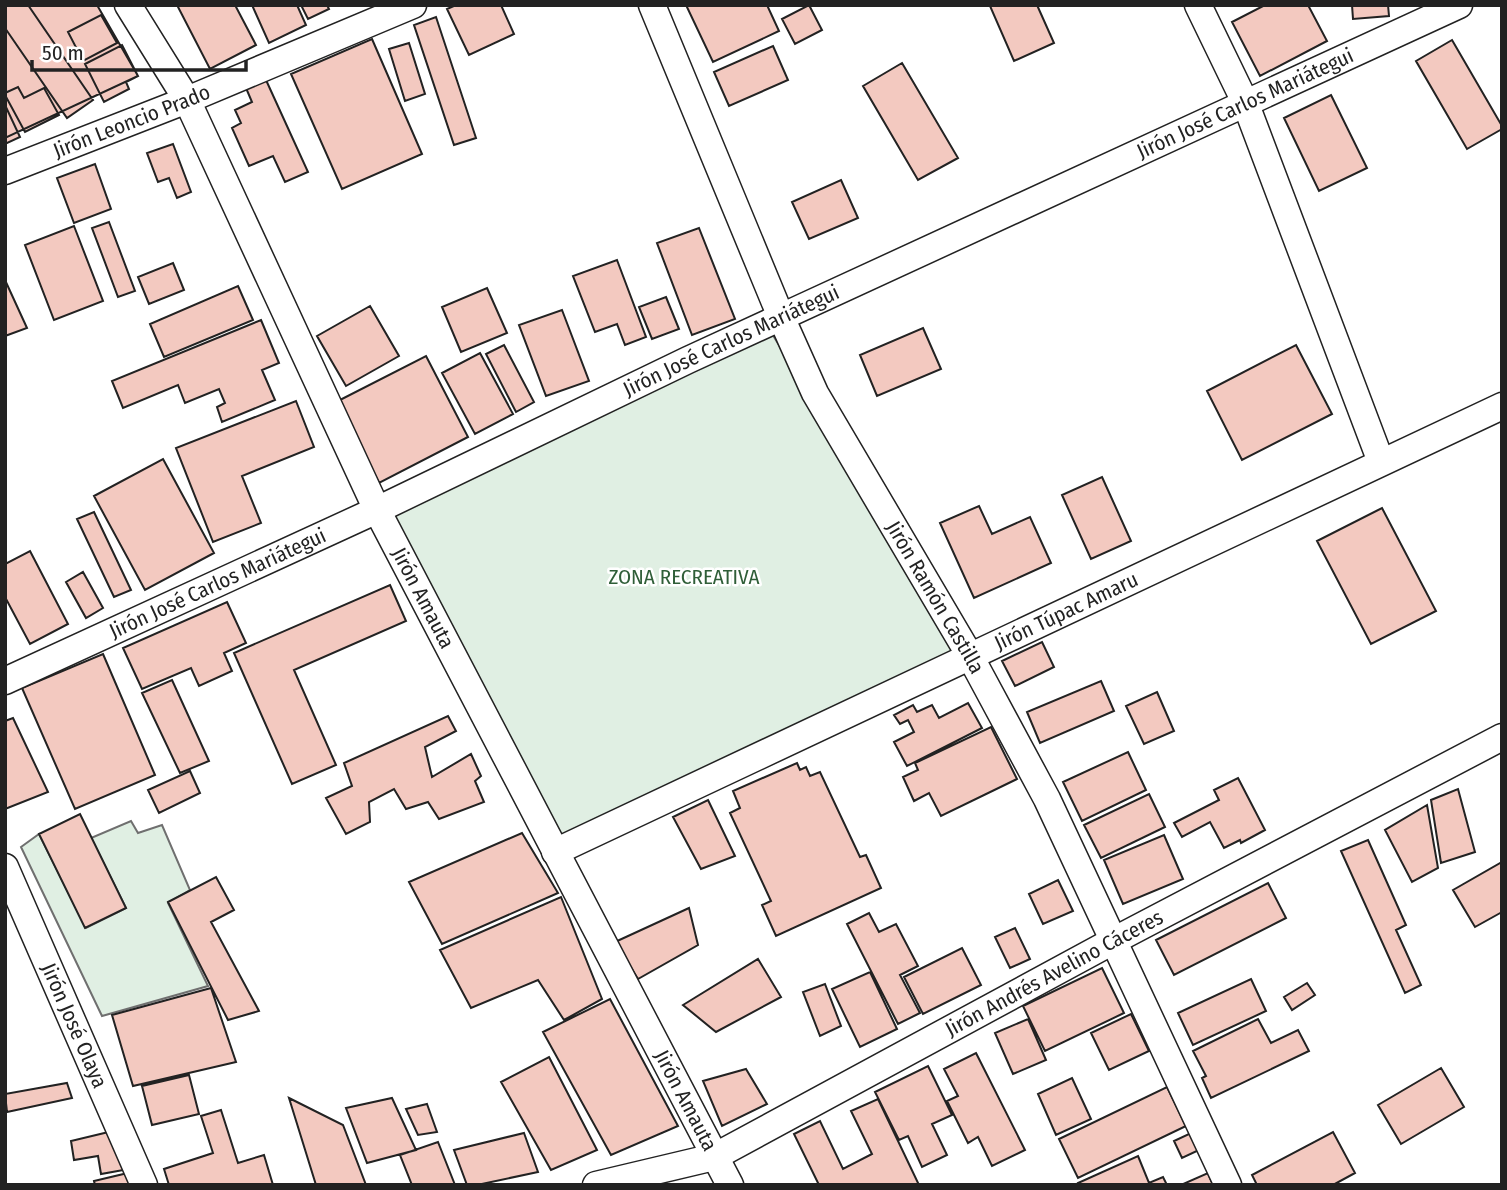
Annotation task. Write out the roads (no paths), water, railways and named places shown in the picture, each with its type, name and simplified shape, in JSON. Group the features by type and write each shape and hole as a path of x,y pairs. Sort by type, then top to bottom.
{"street":[{"name":"Jirón Amauta","path":"128,5 187,100 377,510 730,1185"},
{"name":"Jirón Leoncio Prado","path":"5,170 187,100 413,5"},
{"name":"Jirón Ramón Castilla","path":"652,5 815,393 970,656 1048,799 1228,1185"},
{"path":"1198,5 1245,102 1381,462"},
{"name":"Jirón José Carlos Mariátegui","path":"5,681 377,510 781,317 1459,5"},
{"name":"Jirón Túpac Amaru","path":"555,852 1502,406"},
{"name":"Jirón Andrés Avelino Cáceres","path":"596,1185 714,1157 1113,940 1502,737"},
{"name":"Jirón José Olaya","path":"5,867 144,1185"}],"park label":[{"name":"ZONA RECREATIVA","path":"684,577"}]}
